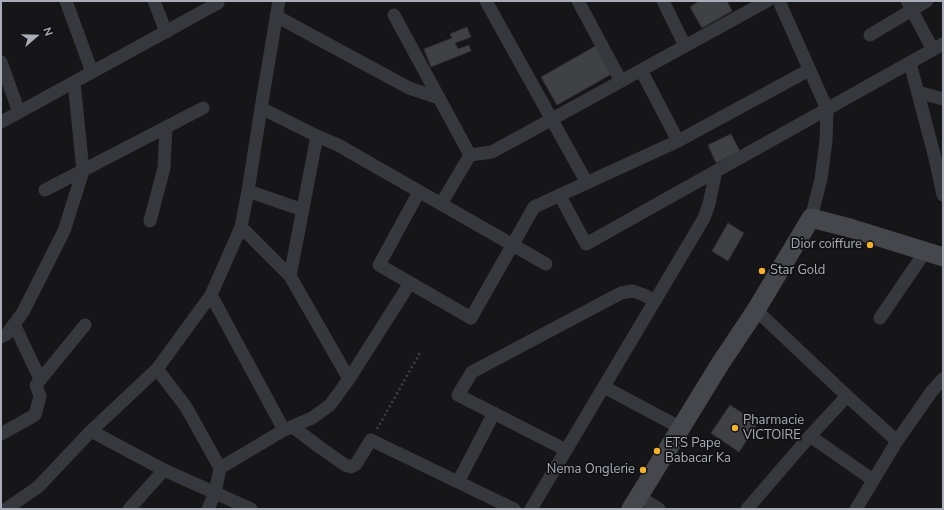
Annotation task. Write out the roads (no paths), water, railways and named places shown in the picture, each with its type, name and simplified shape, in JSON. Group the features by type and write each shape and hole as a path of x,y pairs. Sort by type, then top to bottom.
{"street":[{"path":"66,1 92,72"},
{"path":"154,1 166,32"},
{"path":"6,509 38,487 91,431 157,369 211,295 241,227 279,1"},
{"path":"486,1 587,183"},
{"path":"578,1 622,81"},
{"path":"663,1 685,46"},
{"path":"470,155 492,152 766,1"},
{"path":"659,509 634,503 720,364 756,310 811,218 821,179 826,141 827,109 779,1"},
{"path":"870,35 909,5 927,1"},
{"path":"1,122 218,3"},
{"path":"560,196 586,244 938,47 909,5"},
{"path":"276,16 410,88 439,98"},
{"path":"394,16 470,155"},
{"path":"1,62 19,112"},
{"path":"910,63 939,159 943,195"},
{"path":"641,70 678,141"},
{"path":"419,192 379,265 471,318 534,208 678,141 810,70"},
{"path":"1,337 7,334 22,312 64,231 82,171 74,82"},
{"path":"918,92 943,99"},
{"path":"45,190 203,108"},
{"path":"261,108 338,145 546,264"},
{"path":"150,221 164,168 166,127"},
{"path":"290,276 317,136"},
{"path":"441,204 470,155"},
{"path":"531,509 704,218 709,204 716,171"},
{"path":"248,191 303,210"},
{"path":"811,218 850,228 943,258"},
{"path":"241,227 290,276 349,379"},
{"path":"880,318 925,252"},
{"path":"220,468 288,428 312,418 330,405 349,379 410,283"},
{"path":"566,450 458,395 472,372 621,293 633,291 655,301"},
{"path":"211,295 288,428 318,446 345,465 351,467 356,464 371,440 514,509"},
{"path":"756,310 846,396 897,441"},
{"path":"14,324 40,379"},
{"path":"1,434 35,415 40,396 36,385 85,325"},
{"path":"157,369 186,407 220,468 215,493 208,509"},
{"path":"856,509 897,441 943,379"},
{"path":"604,387 681,428"},
{"path":"747,509 846,396"},
{"path":"458,482 494,413"},
{"path":"91,431 164,470 251,509"},
{"path":"810,436 873,480"},
{"path":"129,509 164,470"}],"place":[{"name":"Dior coiffure","path":"870,245"},
{"name":"Star Gold","path":"762,271"},
{"name":"Pharmacie VICTOIRE","path":"735,428"},
{"name":"ETS Pape Babacar Ka","path":"657,451"},
{"name":"Nema Onglerie","path":"643,470"}]}
